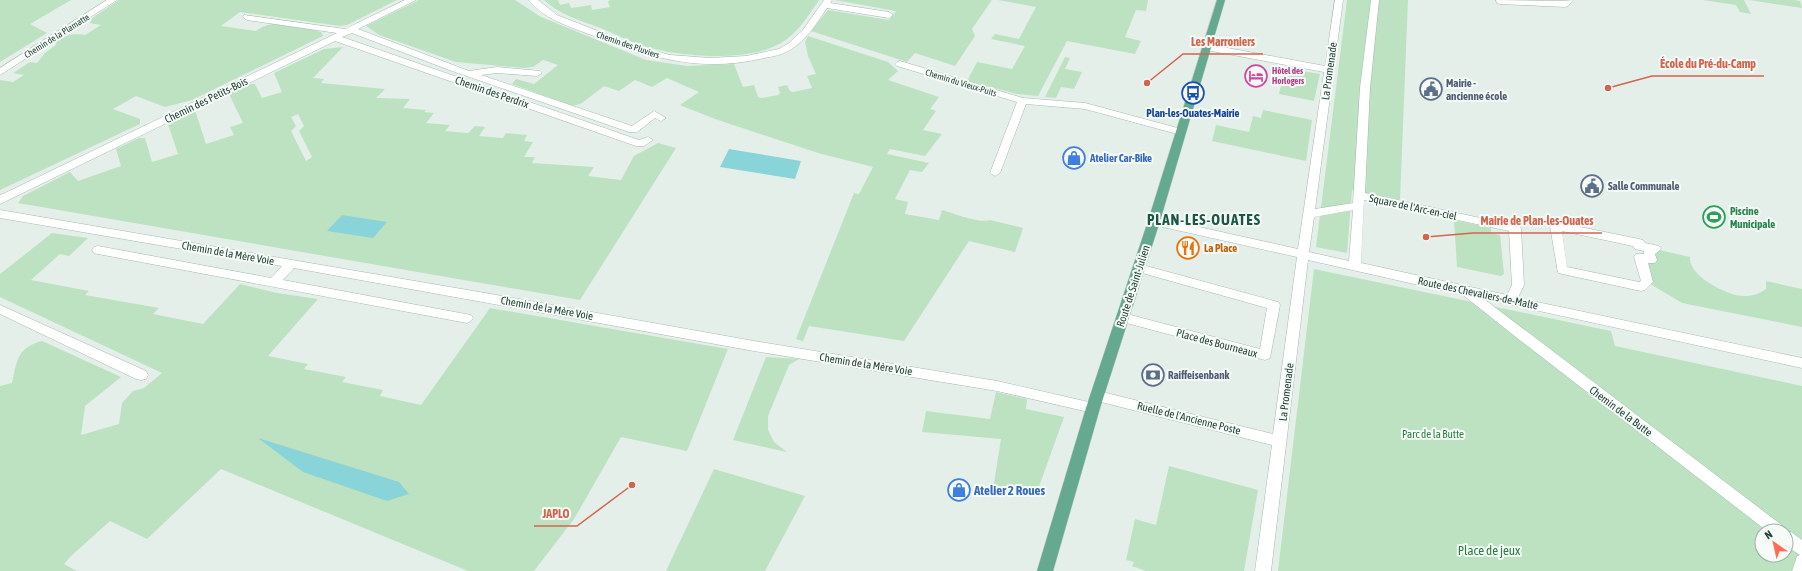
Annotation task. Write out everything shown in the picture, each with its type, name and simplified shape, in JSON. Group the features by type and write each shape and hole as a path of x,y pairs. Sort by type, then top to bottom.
{"main road":[{"name":"Route de Saint-Julien","path":"1044,571 1154,221 1221,0"}],"street":[{"name":"Chemin de la Plamatte","path":"0,72 113,0"},
{"name":"Chemin des Petits-Bois","path":"0,200 412,0"},
{"name":"Chemin des Pluviers","path":"533,0 554,17 639,50 670,58 710,61 746,59 782,51 792,45 806,32 827,2"},
{"name":"La Promenade","path":"1263,571 1303,254 1338,0"},
{"path":"1354,266 1365,88 1375,0"},
{"path":"1500,1 1565,4 1569,0"},
{"path":"827,2 889,15"},
{"path":"247,17 350,31 469,74 633,130 654,114 662,118"},
{"name":"Chemin des Perdrix","path":"336,38 640,144 648,140"},
{"path":"1206,47 1329,70"},
{"name":"Chemin du Vieux-Puits","path":"900,64 1022,102 1085,106 1181,132"},
{"path":"469,74 497,70 537,73"},
{"path":"995,173 1022,102"},
{"path":"1309,214 1359,201"},
{"name":"Square de l'Arc-en-ciel","path":"1359,201 1515,226 1518,285 1511,300"},
{"name":"Chemin de la Mère Voie","path":"3,217 485,296 754,346 1096,402"},
{"name":"Route des Chevaliers-de-Malte","path":"1154,221 1466,291 1802,363"},
{"path":"1556,226 1639,243 1639,246 1655,249 1649,252 1651,260 1640,257 1647,282 1641,287 1562,270 1556,226"},
{"path":"98,250 467,318"},
{"path":"274,283 291,264"},
{"name":"Place des Bourneaux","path":"1123,318 1265,355 1274,305 1139,268"},
{"name":"Chemin de la Butte","path":"1466,291 1768,523"},
{"path":"0,309 141,375"},
{"name":"Ruelle de l'Ancienne Poste","path":"1096,402 1280,441"},
{"path":"1800,571 1802,561"}],"green space":[{"path":"0,0 71,0 30,24 47,33 0,62"},
{"path":"119,0 397,0 347,25 340,26 240,12 221,26 256,31 263,27 279,24 297,26 321,32 323,36 192,100 165,107 136,96 113,109 140,119 140,124 0,190 0,80 13,82 24,75 13,73 30,62 37,63 45,53 56,45 55,41 73,34 85,35 101,25 90,23 91,19"},
{"path":"419,0 515,0 541,17 646,60 687,66 734,64 743,87 754,85 758,97 762,98 778,95 780,93 778,87 787,85 790,91 793,92 812,88 807,76 816,74 808,56 805,42 808,36 888,62 898,71 888,80 939,97 930,109 936,111 923,130 942,134 925,156 890,149 887,154 929,163 922,172 910,170 895,199 908,202 905,214 939,220 942,210 980,221 990,220 1023,228 1015,252 969,241 904,341 809,326 803,341 796,339 854,193 859,194 873,167 818,153 715,119 680,105 699,92 667,78 652,87 635,80 619,91 604,86 582,103 573,106 512,84 516,79 534,84 558,65 543,60 533,67 524,68 456,62 379,35 366,26"},
{"path":"544,0 558,0 560,5 569,3 571,8 591,5 592,10 610,7 608,2 610,0 819,0 798,29 781,43 767,49 750,53 730,56 710,56 670,52 652,49 637,44 557,10"},
{"path":"835,0 992,0 972,29 975,36 955,66 915,53 907,62 811,31 828,10 889,20 896,11"},
{"path":"998,0 1148,0 1146,11 1136,10 1125,37 1141,41 1135,54 1067,41 1038,96 1017,94 967,81 977,62 1012,69 1025,46 991,39 995,34 1019,39 1036,7"},
{"path":"1347,0 1408,0 1400,200 1352,190 1347,253 1316,247"},
{"path":"1703,0 1744,0 1751,14 1740,12 1736,5"},
{"path":"1749,0 1794,0 1800,1 1802,8"},
{"path":"343,47 313,78 324,79 321,83 385,89 376,98 410,99 403,108 426,110 424,112 434,113 426,123 450,125 445,131 468,133 475,126 485,127 479,136 503,138 506,133 527,135 524,141 533,142 524,157 535,157 532,163 594,167 588,176 621,180 634,156 658,143 676,148 580,300 18,203 23,196 70,172 78,181 121,166 116,149 139,138 145,138 152,162 178,154 168,124 195,110 206,144 234,135 230,127 243,123 229,94 250,84 255,84 262,98 282,92 274,73 324,49","holes":["298,114 304,126 299,131 312,157 306,161 291,131 296,126 291,117"]},
{"path":"1065,57 1070,58 1065,69 1082,72 1074,89 1061,87 1056,98 1045,97"},
{"path":"1285,68 1320,74 1314,101 1279,94"},
{"path":"1263,110 1312,120 1306,161 1212,141 1216,125 1249,132 1253,116 1261,118"},
{"path":"1454,220 1491,228 1491,233 1500,235 1504,274 1501,276 1457,267"},
{"path":"52,233 88,238 69,256 60,254 31,280 89,291 85,295 159,308 153,314 203,324 240,284 277,293 318,299 268,356 308,364 304,369 346,377 342,382 383,390 380,396 421,405 490,308 728,349 687,451 621,437 574,519 534,571 468,571 221,469 147,539 110,521 64,564 77,571 0,571 0,386 12,383 17,361 23,351 27,347 42,341 121,377 85,406 81,435 119,424 122,403 133,391 144,388 162,373 0,297 0,274"},
{"path":"1655,249 1690,257 1691,265 1701,277 1715,287 1731,294 1751,296 1766,289 1766,281 1802,289 1802,327 1682,303 1647,282 1640,257"},
{"name":"Parc de la Butte","path":"1314,269 1611,331 1615,346 1802,386 1802,571 1278,571"},
{"path":"766,357 799,359 789,365 768,416 768,430 774,442 787,452 733,440"},
{"path":"996,392 1027,399 1026,409 1064,417 1036,495 993,489 1001,439 922,432 926,411 990,419"},
{"path":"1169,466 1258,490 1244,571 1146,571 1132,566 1134,562 1126,560 1135,519 1156,525"},
{"path":"714,469 805,496 765,571 666,571"}],"water":[{"path":"729,149 801,161 795,179 720,167"},
{"path":"342,215 387,222 373,238 327,231"},
{"path":"258,438 399,482 409,494 387,501 303,472"}],"place":[{"name":"Hôtel des Horlogers","path":"1256,76"},
{"name":"Les Marroniers","path":"1147,83"},
{"name":"École du Pré-du-Camp","path":"1608,88"},
{"name":"Mairie - ancienne école","path":"1431,89"},
{"name":"Plan-les-Ouates-Mairie","path":"1193,93"},
{"name":"Atelier Car-Bike","path":"1074,158"},
{"name":"Salle Communale","path":"1592,186"},
{"name":"Piscine Municipale","path":"1714,217"},
{"name":"Mairie de Plan-les-Ouates","path":"1426,237"},
{"name":"La Place","path":"1188,248"},
{"name":"Raiffeisenbank","path":"1153,375"},
{"name":"JAPLO","path":"632,485"},
{"name":"Atelier 2 Roues","path":"959,490"}],"district":[{"name":"PLAN-LES-OUATES","path":"1204,219"}],"park label":[{"name":"Place de jeux","path":"1489,550"}]}
